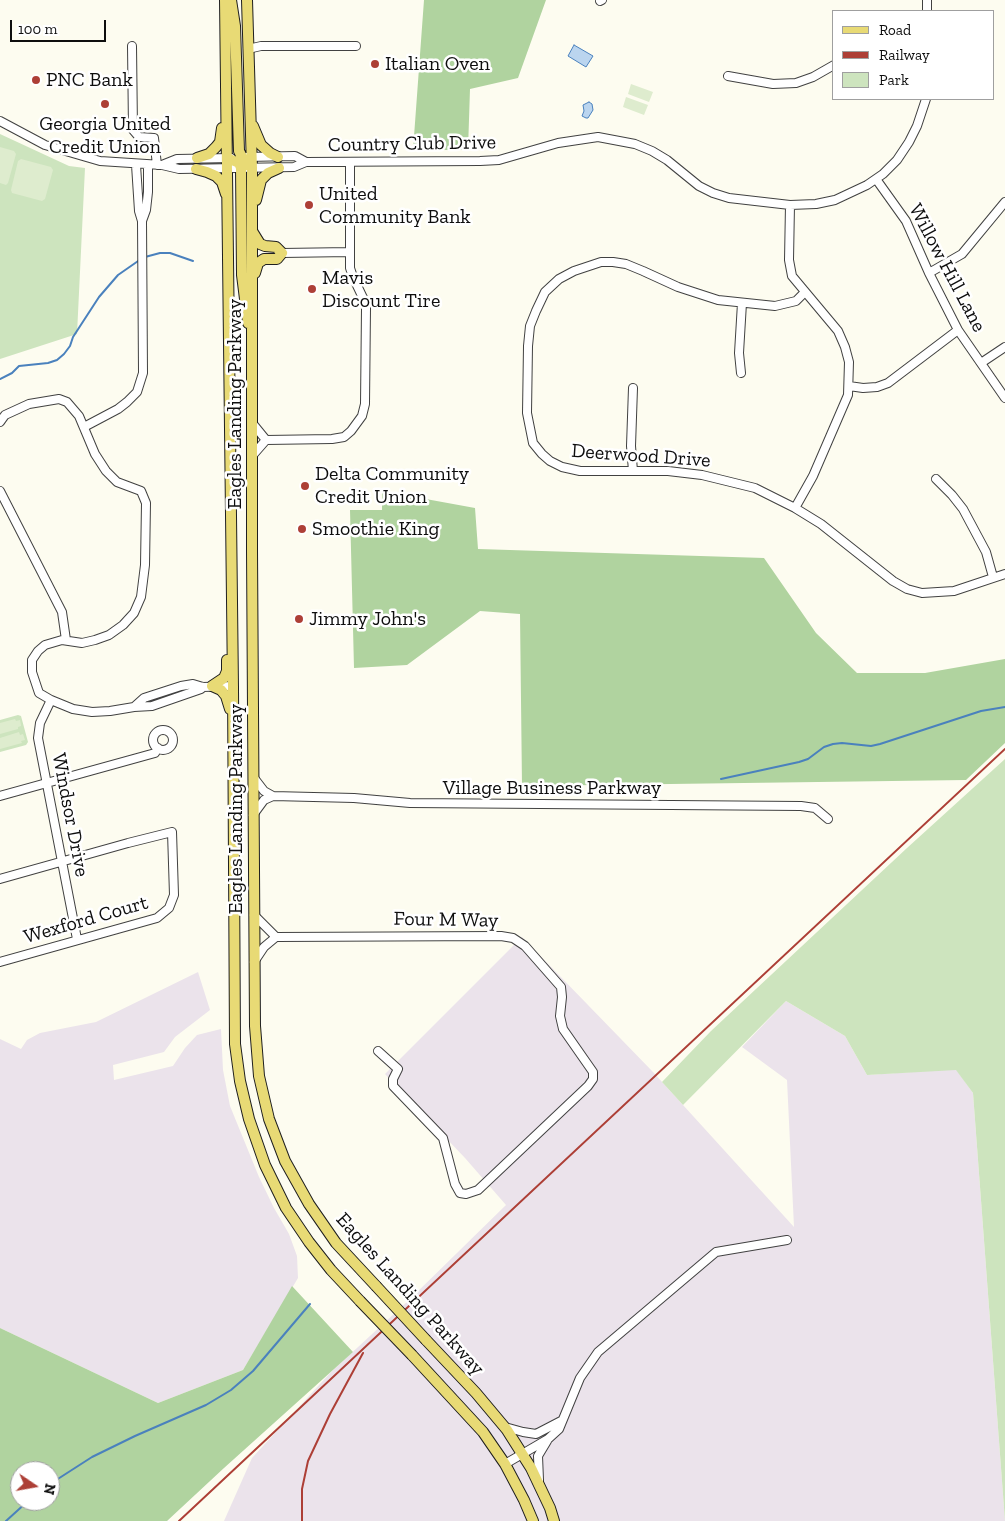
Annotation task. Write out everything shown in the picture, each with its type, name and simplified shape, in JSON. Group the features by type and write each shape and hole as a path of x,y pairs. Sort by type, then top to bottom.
{"main road":[{"name":"Eagles Landing Parkway","path":"225,0 235,1030 240,1081 249,1119 265,1165 286,1208 308,1242 331,1270 483,1432 505,1464 533,1521"},
{"path":"231,0 235,26 239,150 247,157"},
{"name":"Eagles Landing Parkway","path":"247,0 250,116 246,168 252,232 253,343 254,962 255,1026 259,1076 272,1128 285,1162 309,1204 336,1243 476,1393 504,1427 540,1486 554,1521"},
{"path":"197,158 214,151 220,142 226,89"},
{"path":"250,116 261,145 279,162 261,180 252,232 260,244 276,247 282,252 277,259 264,259 258,263 252,278"},
{"path":"227,158 246,168 242,275 246,310 253,343"},
{"path":"196,169 216,176 222,182 228,203"},
{"path":"205,686 224,678 227,671 227,609 232,574"},
{"path":"205,686 221,690 226,696 233,722"}],"street":[{"path":"132,46 133,130 139,137 154,138 155,165 142,221"},
{"path":"248,49 261,46 356,46"},
{"path":"728,76 773,84 796,83 813,77 832,66"},
{"name":"Country Club Drive","path":"0,121 46,145 100,161 155,165 179,169 246,168 279,162 295,156 306,162 499,160 558,143 598,137 635,144 652,152 666,160 699,186 713,193 729,198 790,205 816,204 835,200 876,179 896,160 909,142 918,126 926,100"},
{"name":"Country Club Drive","path":"155,165 177,158 247,157 279,162"},
{"path":"252,456 266,440 332,439 344,437 362,416 365,404 366,308 350,268 350,162"},
{"path":"84,427 118,409 127,402 137,392 142,373 142,221 139,211 136,164"},
{"name":"Willow Hill Lane","path":"876,179 906,221 929,274 958,330 1005,398"},
{"path":"929,274 962,254 1005,202"},
{"path":"790,205 789,260 792,276 838,331 849,362 848,394 814,476 795,508"},
{"path":"282,252 350,252"},
{"name":"Deerwood Drive","path":"805,292 796,301 775,306 718,300 678,288 626,264 613,262 595,263 559,279 545,292 530,326 527,413 533,442 546,457 562,467 580,471 668,472 702,475 755,488 795,508 821,524 893,581 907,589 922,593 954,591 1005,574"},
{"path":"740,373 738,353 742,325 742,303"},
{"path":"849,386 877,387 888,383 958,330"},
{"path":"982,363 1005,347"},
{"path":"633,388 631,446 633,471"},
{"path":"0,422 5,416 29,404 59,399 67,402 74,408 95,454 106,471 117,482 141,490 146,503 145,565 141,597 134,613 110,635 82,643 66,640 45,645 32,660 32,672 39,693 73,709 92,712 110,711 134,706 152,706 205,686"},
{"path":"253,424 266,440"},
{"path":"936,479 963,509 986,552 993,577"},
{"path":"0,492 62,612 66,640"},
{"path":"134,706 144,698 169,689 180,692 205,686 233,686"},
{"name":"Windsor Drive","path":"51,700 40,723 38,738 77,939"},
{"path":"0,796 154,753 158,748"},
{"path":"253,776 258,785 272,796 264,800 253,815"},
{"name":"Village Business Parkway","path":"272,796 354,798 410,803 801,806 815,808 828,819"},
{"name":"Wexford Court","path":"0,962 157,918 168,908 174,895 172,832 63,862"},
{"path":"0,879 63,862"},
{"path":"254,915 276,937 264,947 254,962"},
{"name":"Four M Way","path":"276,937 500,936 513,938 525,946 561,987 560,1016 563,1029 592,1070 593,1079 588,1086 478,1190 466,1194 460,1192 455,1184 443,1138 393,1086 393,1079 398,1069 378,1051"},
{"path":"540,1486 538,1456 541,1448 559,1429 580,1378 598,1352 716,1252 787,1240"},
{"path":"504,1427 536,1434 561,1421"},
{"path":"505,1464 548,1439"}],"shaded area":[{"path":"522,937 653,1072 794,1227 787,1080 742,1047 786,1001 845,1036 867,1075 956,1069 973,1093 1005,1521 224,1521 252,1458 331,1372 410,1299 506,1205 465,1158 385,1074"},
{"path":"198,972 210,1010 175,1037 164,1052 113,1065 114,1080 173,1066 185,1048 197,1035 221,1029 223,1070 230,1106 259,1177 289,1234 297,1256 298,1278 243,1370 158,1403 0,1328 0,1039 21,1049 27,1040 40,1033 96,1022"}],"green space":[{"path":"424,0 546,0 518,78 470,89 468,150 413,150"},
{"path":"631,84 653,92 649,102 628,94"},
{"path":"626,97 648,105 644,115 623,107"},
{"path":"0,134 69,166 85,168 77,334 0,359"},
{"path":"0,147 14,151 16,154 6,185 0,183"},
{"path":"21,159 51,167 53,170 45,199 42,201 12,193 11,190 18,161"},
{"path":"382,491 475,508 478,549 764,558 816,633 857,673 925,673 1005,659 1005,743 966,780 522,786 520,614 480,611 407,665 354,668 350,510 382,510"},
{"path":"18,715 21,716 28,742 26,745 0,752 0,720"},
{"path":"15,719 16,721 20,720 21,726 18,729 0,734 0,723"},
{"path":"19,732 20,735 23,734 25,740 21,741 22,743 0,749 0,738"},
{"path":"1005,759 1005,1521 973,1093 956,1070 867,1075 845,1036 786,1001 683,1105 662,1082 711,1031"},
{"path":"292,1286 353,1352 167,1521 0,1521 0,1328 158,1403 243,1370"}],"water":[{"path":"574,45 593,56 586,67 568,56"},
{"path":"589,102 592,104 593,110 588,118 586,118 582,116 584,111 583,105"}],"waterway":[{"path":"145,257 160,253 170,253 193,261"},
{"path":"0,379 12,373 19,366 48,363 57,360 70,346 73,337 99,297 118,275 141,259"},
{"path":"721,779 799,762 808,759 824,747 833,744 871,746 981,711 1005,707"},
{"path":"60,1478 92,1457 206,1405 231,1390 253,1371 310,1304"},
{"path":"6,1521 17,1511"}],"railway":[{"path":"179,1521 1005,749"},
{"path":"302,1521 302,1489 308,1461 330,1414 363,1353"}],"place":[{"name":"Italian Oven","path":"375,64"},
{"name":"PNC Bank","path":"36,80"},
{"name":"Georgia United Credit Union","path":"105,104"},
{"name":"United Community Bank","path":"309,205"},
{"name":"Mavis Discount Tire","path":"312,289"},
{"name":"Delta Community Credit Union","path":"305,486"},
{"name":"Smoothie King","path":"302,529"},
{"name":"Jimmy John's","path":"299,619"}]}
